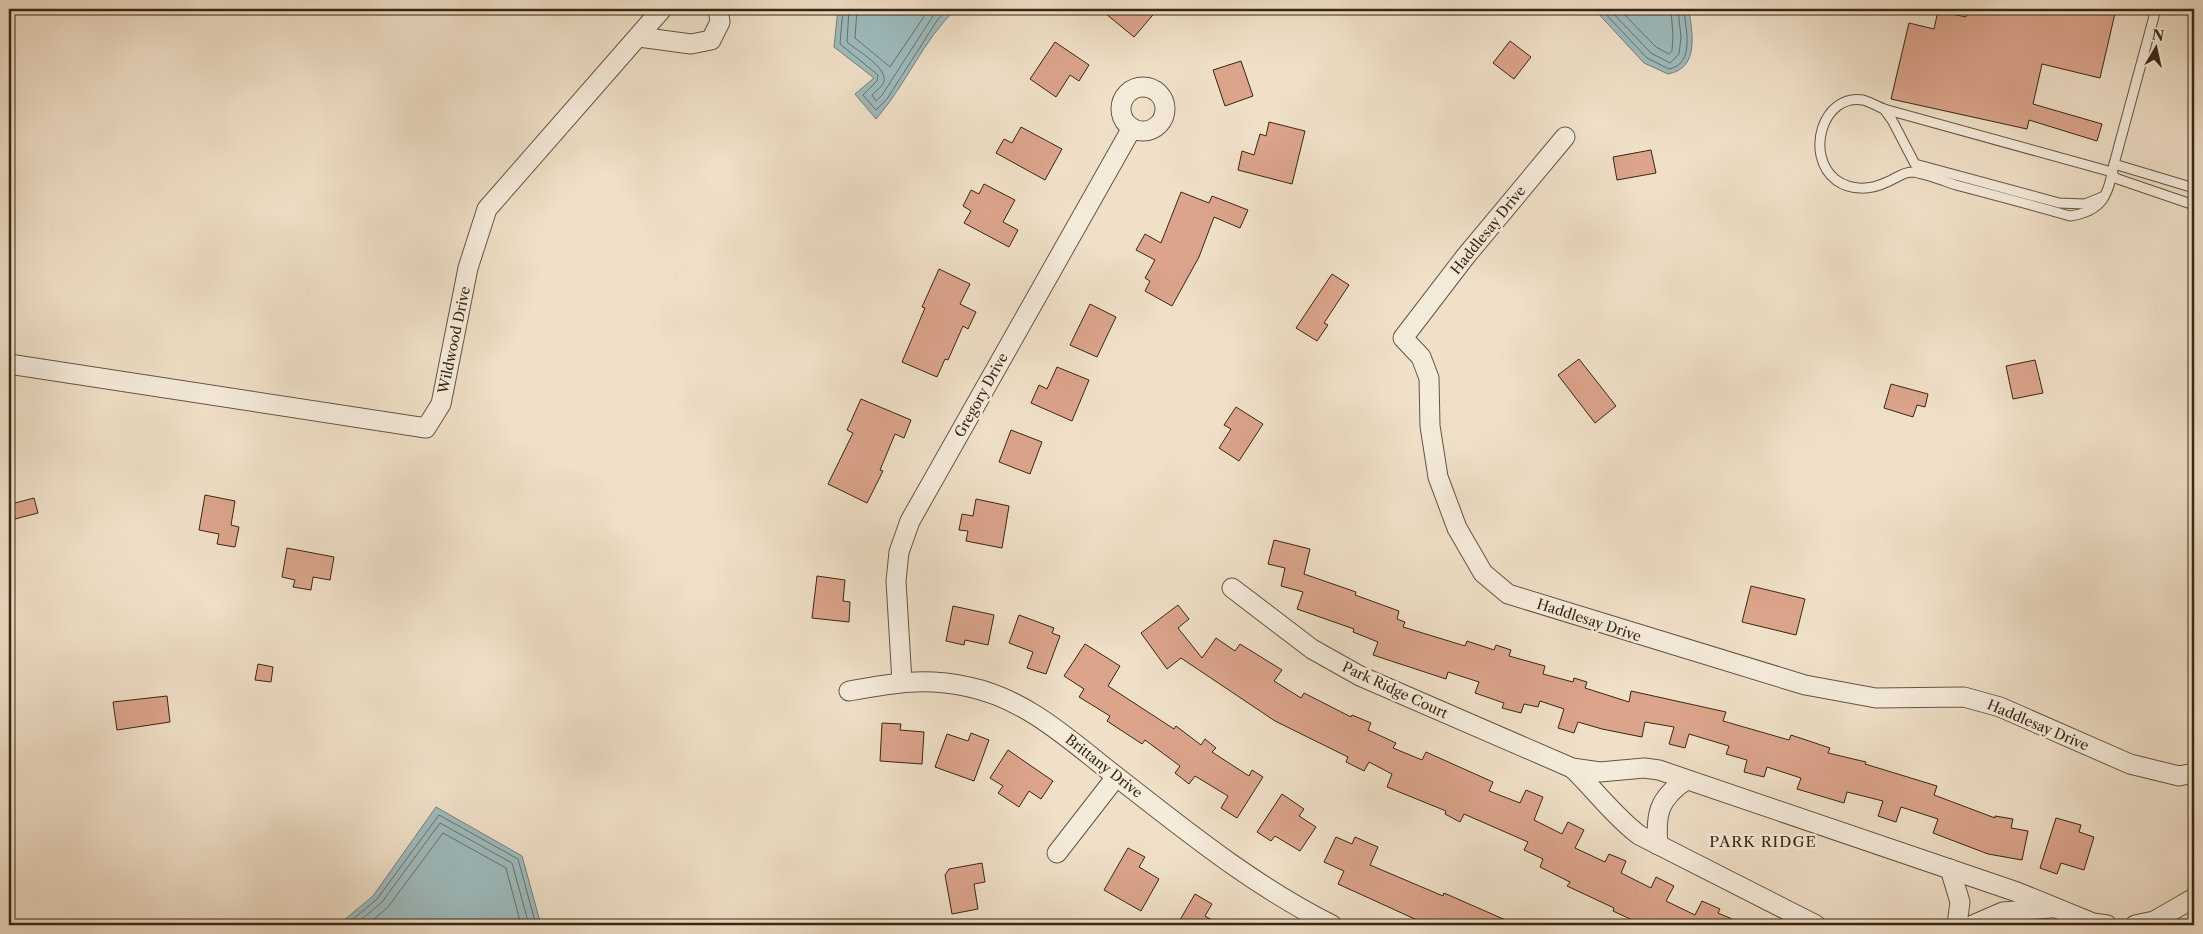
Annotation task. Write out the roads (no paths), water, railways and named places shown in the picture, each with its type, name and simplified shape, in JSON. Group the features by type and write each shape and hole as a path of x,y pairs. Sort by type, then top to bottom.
{"street":[{"name":"Wildwood Drive","path":"9,364 426,428 440,404 468,268 487,209 662,9"},
{"path":"639,37 691,44 711,40 720,22 718,9"},
{"name":"Gregory Drive","path":"902,682 896,581 900,552 910,521 1132,128"},
{"name":"Haddlesay Drive","path":"1566,136 1465,257 1403,338 1420,357 1429,378 1430,426 1438,477 1457,528 1483,573 1508,594 1805,685 1876,698 1964,697 2000,707 2130,764 2179,776 2194,773"},
{"name":"Park Ridge Court","path":"1232,588 1312,649 1360,676 1572,768 1600,772 1644,768 1659,770 1950,869 2093,923 2108,925"},
{"name":"Brittany Drive","path":"849,691 902,682 936,682 971,687 1008,700 1072,740 1116,777 1301,918 1332,925"},
{"name":"Park Ridge Court","path":"1572,768 1626,825 1639,835 1816,925"},
{"path":"1057,853 1116,777"},
{"path":"1658,845 1657,815 1660,808 1673,789 1686,780"},
{"path":"1950,869 1960,902 1957,925"},
{"path":"2135,925 2154,921 2194,898"},
{"name":"Park Ridge Court","path":"1973,925 2003,912 2057,908"}],"lane":[{"path":"2156,9 2113,168 2107,194 2102,202 2092,209 2070,216 1911,172 1874,187 1850,187 1837,181 1826,168 1820,155 1819,143 1826,119 1833,111 1851,101 1862,100 1884,109 2113,168 2128,169 2194,188"},
{"path":"1884,109 1892,120 1915,164 2059,203 2085,204 2107,194"},
{"path":"2113,168 2114,178 2194,205"}],"water":[{"path":"838,9 956,9 934,34 897,92 876,119 855,94 874,78 834,47"},
{"path":"1594,9 1689,9 1692,48 1685,65 1668,74 1644,63"},
{"path":"436,807 522,856 541,925 338,925 373,896"}],"district":[{"name":"PARK RIDGE","path":"1763,841"}]}
